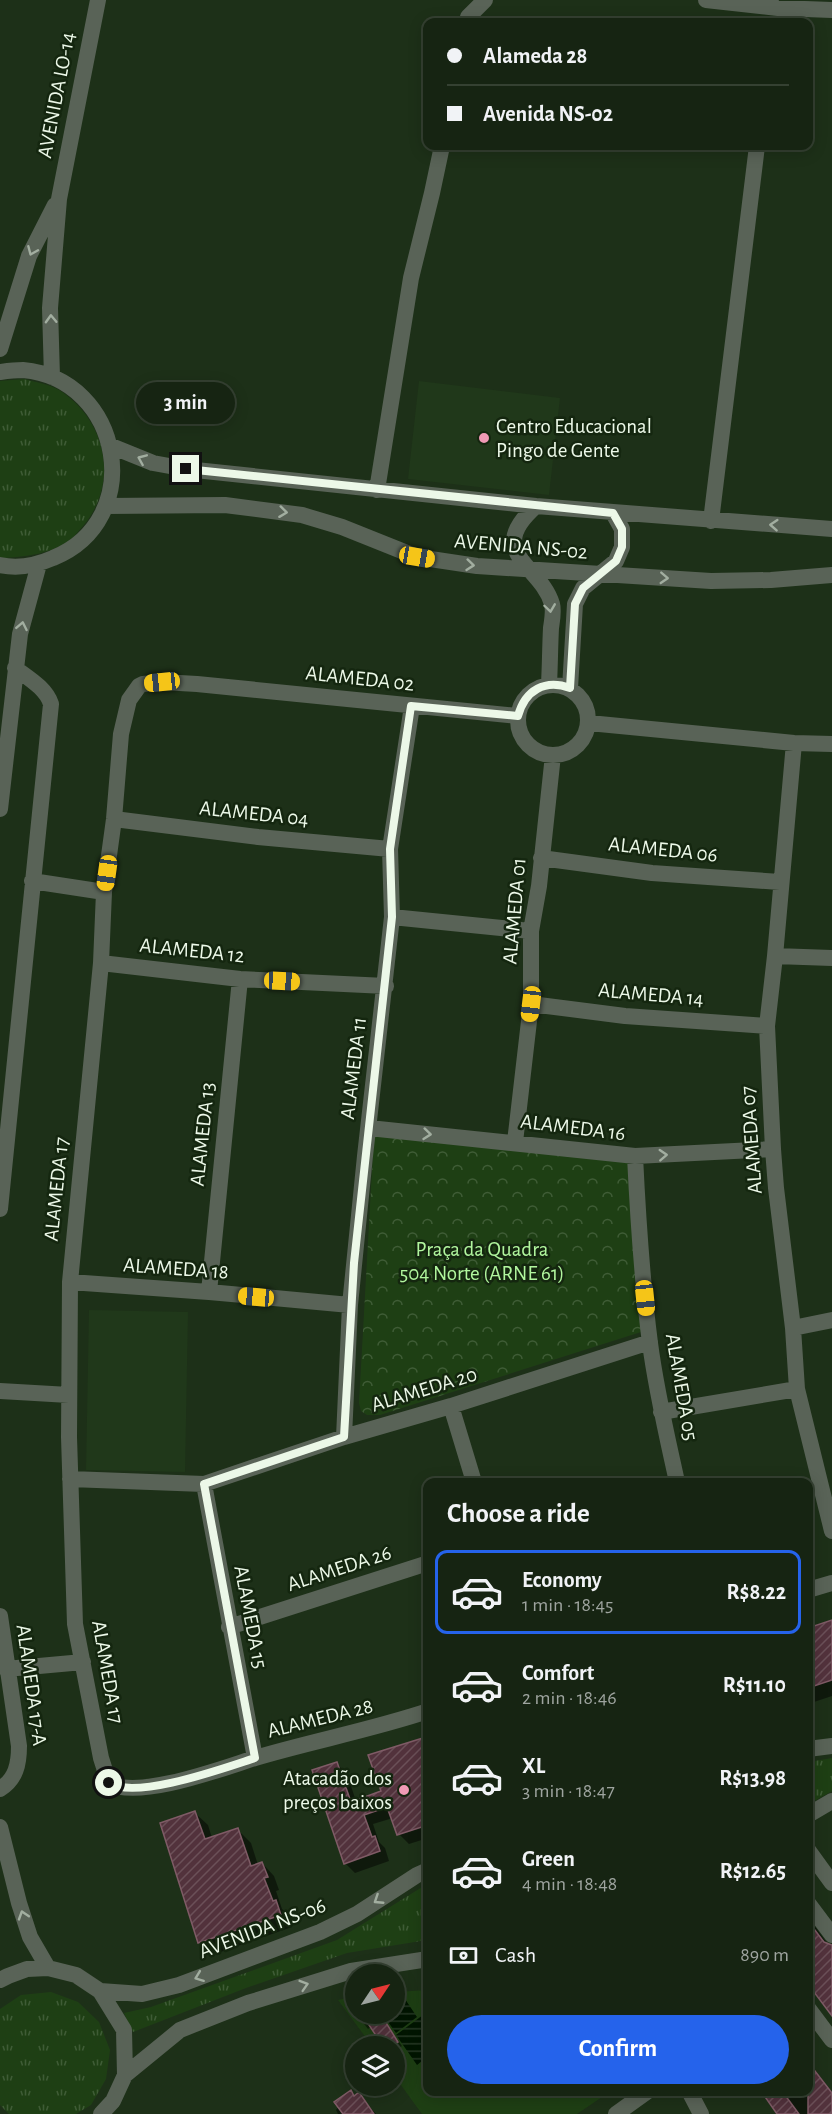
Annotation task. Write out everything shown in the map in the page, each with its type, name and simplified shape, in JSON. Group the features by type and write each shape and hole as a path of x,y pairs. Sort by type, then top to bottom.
{"street":[{"name":"AVENIDA LO-14","path":"52,377 50,308 59,199 98,0"},
{"path":"462,0 466,18"},
{"path":"469,18 484,0"},
{"path":"706,0 777,15 832,10"},
{"path":"377,490 411,278 441,150"},
{"path":"711,521 757,150"},
{"name":"AVENIDA LO-14","path":"0,349 29,256 41,229 59,199"},
{"path":"0,372 22,370 52,377 79,394 99,417 111,446 113,476 106,506 90,533 67,553 39,564 8,567 0,565"},
{"name":"AVENIDA NS-02","path":"111,446 153,463 186,469 536,506 832,529"},
{"name":"AVENIDA NS-02","path":"106,506 225,505 302,515 342,527 417,557 477,566 711,581 771,580 832,575"},
{"path":"536,506 520,520 514,538 516,553 544,587 552,606 549,684"},
{"path":"570,688 575,604 583,588 616,561 622,547 622,529 613,513"},
{"path":"0,809 15,668 25,612 39,564"},
{"path":"0,1209 51,704 37,685 15,668"},
{"name":"ALAMEDA 17","path":"101,1758 75,1624 69,1395 70,1282 101,963 104,891 114,819 121,734 129,700 134,692 144,684 162,682 197,684"},
{"name":"ALAMEDA 02","path":"197,684 518,716"},
{"path":"549,684 570,688 585,703 588,713 589,723 581,743 573,750 553,756 541,753 523,738 518,716 521,704 537,688 549,684"},
{"name":"ALAMEDA 11","path":"344,1437 351,1305 392,917 390,849 411,706"},
{"path":"589,723 794,743 832,744"},
{"name":"ALAMEDA 07","path":"794,743 767,1026 776,1188 793,1328 797,1389 832,1531"},
{"name":"ALAMEDA 01","path":"515,1142 531,1004 531,931 539,886 553,756"},
{"name":"ALAMEDA 04","path":"114,819 258,837 390,849"},
{"name":"ALAMEDA 06","path":"541,858 652,873 780,882"},
{"path":"32,880 104,891"},
{"path":"392,917 531,931"},
{"path":"775,956 832,958"},
{"name":"ALAMEDA 12","path":"101,963 240,979 386,986"},
{"name":"ALAMEDA 13","path":"209,1292 240,979"},
{"name":"ALAMEDA 14","path":"531,1004 626,1016 767,1026"},
{"name":"ALAMEDA 16","path":"369,1128 635,1156 773,1149"},
{"name":"ALAMEDA 05","path":"635,1156 640,1253 650,1342 675,1478"},
{"name":"ALAMEDA 18","path":"70,1282 351,1305"},
{"path":"793,1328 832,1320"},
{"name":"ALAMEDA 20","path":"70,1479 204,1484 344,1437 451,1406 650,1342"},
{"path":"662,1412 797,1389"},
{"path":"0,1390 69,1395"},
{"path":"451,1406 473,1478"},
{"name":"ALAMEDA 15","path":"204,1484 255,1758"},
{"name":"ALAMEDA 26","path":"229,1627 423,1565"},
{"path":"813,1589 832,1583"},
{"name":"ALAMEDA 17-A","path":"0,1616 19,1746 19,1762 16,1772 0,1789"},
{"path":"6,1669 83,1662"},
{"name":"ALAMEDA 28","path":"101,1758 109,1783 116,1787 142,1787 206,1775 255,1758 423,1716"},
{"path":"813,1748 832,1746"},
{"path":"813,1812 832,1801"},
{"path":"0,1827 30,1937 48,1968"},
{"path":"813,1857 832,1883"},
{"name":"AVENIDA NS-06","path":"100,1991 142,1994 179,1985 320,1932 357,1914 423,1872"},
{"path":"813,1910 832,1935"},
{"path":"101,2114 113,2101 125,2075 180,2030 248,2002 351,1971 423,1960"},
{"path":"0,1980 27,1969 48,1968 76,1975 100,1991 124,2030 125,2075"},
{"path":"813,2015 832,2040"},
{"path":"616,2114 641,2096"},
{"path":"692,2096 701,2114"}],"shaded area":[{"name":"Centro Educacional Pingo de Gente","path":"419,381 560,398 549,495 408,479"},
{"path":"89,1310 188,1312 185,1472 86,1470"},
{"path":"405,1999 417,2017 396,2033 390,2024 405,2024"},
{"path":"423,2015 423,2060 417,2065 405,2048 405,2036 397,2036"}],"green space":[{"path":"24,379 59,390 88,418 103,453 104,472 95,509 72,538 48,551 5,558 0,557 0,381"},
{"name":"Praça da Quadra 504 Norte (ARNE 61)","path":"374,1135 628,1160 641,1332 380,1415 367,1415 361,1411 359,1403"},
{"path":"832,1758 832,1791 813,1802 813,1761"},
{"path":"423,1886 423,1941 347,1953 246,1988 133,2032 124,2013 151,2007 337,1940"},
{"path":"423,1990 423,2096 604,2096 577,2114 422,2114 405,2091 405,2036 365,2036 356,2024 405,2024 405,1991"},
{"path":"51,1992 78,2002 99,2022 110,2050 106,2079 91,2105 76,2114 9,2114 0,2105 0,2009 21,1995"},
{"path":"345,1998 345,2009 338,2000"}],"building":[{"path":"832,1620 832,1680 813,1686 813,1626"},
{"path":"423,1738 423,1827 397,1835 387,1807 364,1815 380,1851 344,1864 312,1770 337,1762 351,1802 381,1791 368,1755"},
{"path":"195,1811 205,1839 238,1828 251,1866 262,1862 268,1877 264,1878 281,1915 198,1943 160,1823"},
{"path":"813,1928 824,1942 832,1945 832,2016 813,1991"},
{"path":"368,2024 387,2024 394,2036 376,2036"},
{"path":"813,2068 832,2093 832,2114 808,2114 808,2096 813,2096"},
{"path":"345,2094 362,2096 374,2114 343,2114 334,2102"},
{"path":"764,2096 786,2096 799,2114 777,2114"}],"place":[{"name":"Centro Educacional Pingo de Gente","path":"484,438"},
{"name":"Atacadão dos preços baixos","path":"404,1790"}],"route":[{"path":"109,1783 116,1787 142,1787 206,1775 255,1758 204,1484 344,1437 354,1263 392,917 390,849 411,706 518,716 521,704 537,688 549,684 570,688 575,604 583,588 616,561 622,547 622,529 613,513 186,469"}]}
